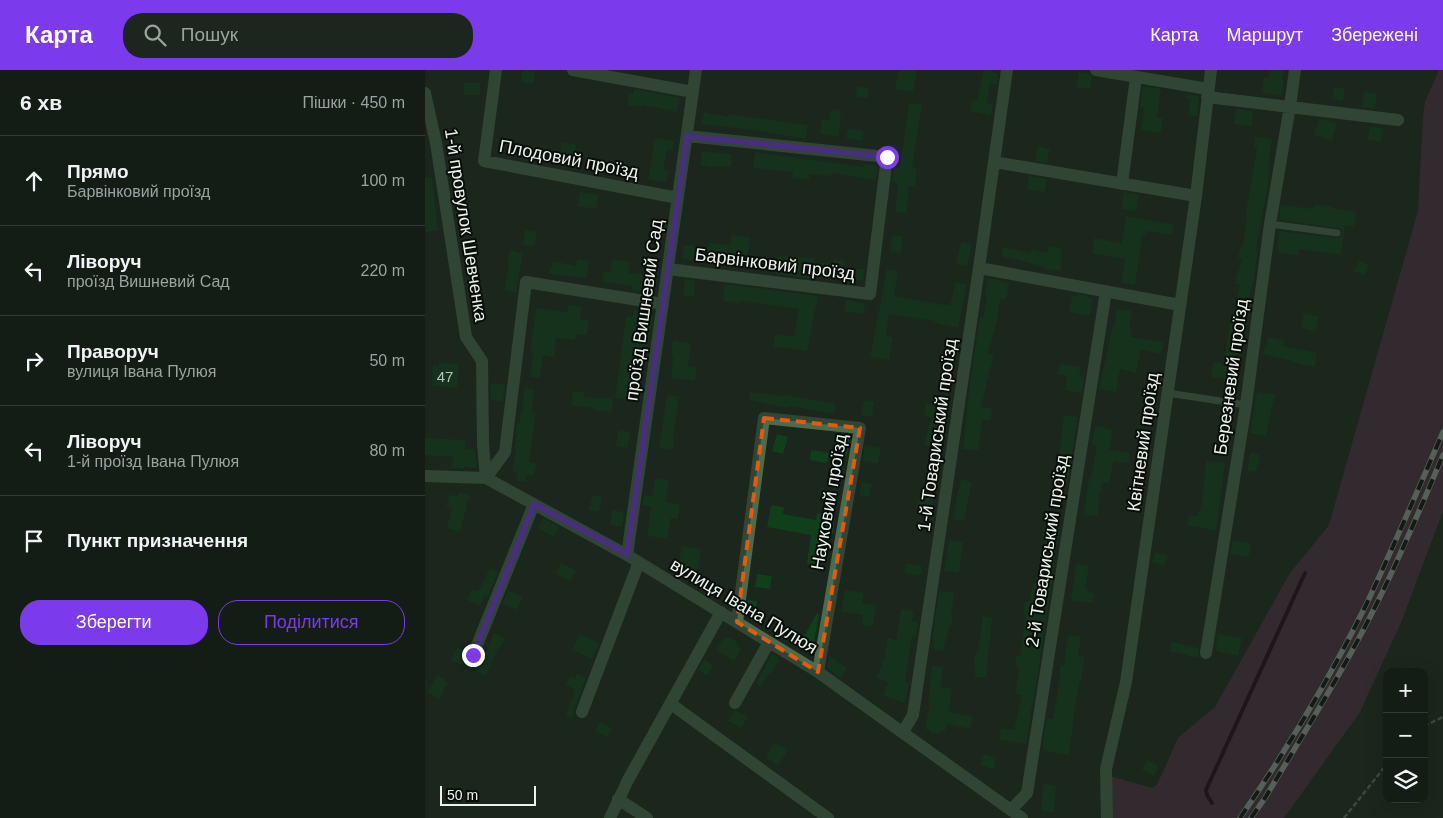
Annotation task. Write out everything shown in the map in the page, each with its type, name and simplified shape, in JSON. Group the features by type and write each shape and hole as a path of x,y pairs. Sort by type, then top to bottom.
{"street":[{"name":"Плодовий проїзд","path":"496,70 484,161 678,198"},
{"path":"573,70 693,92"},
{"name":"проїзд Вишневий Сад","path":"627,554 696,70"},
{"name":"1-й Товариський проїзд","path":"903,732 913,715 1007,70"},
{"path":"1096,70 1208,93 1397,120"},
{"name":"Квітневий проїзд","path":"1107,818 1106,769 1125,682 1196,196 1211,70"},
{"name":"Березневий проїзд","path":"1206,653 1246,405 1269,224 1295,70"},
{"path":"1122,184 1136,77"},
{"name":"1-й провулок Шевченка","path":"425,93 436,143 466,337 482,361 483,444 486,478"},
{"name":"Барвінковий проїзд","path":"668,268 870,294 887,157 687,136"},
{"path":"994,162 1196,196"},
{"path":"979,268 1180,305"},
{"path":"486,478 505,452 526,282 663,304"},
{"name":"2-й Товариський проїзд","path":"1016,814 1027,793 1106,291"},
{"name":"Науковий проїзд","path":"737,622 764,418 860,428 818,672"},
{"name":"вулиця Івана Пулюя","path":"425,476 486,478 627,554 818,672 1016,814"},
{"path":"473,655 534,504"},
{"path":"582,712 639,562"},
{"path":"610,818 618,799 721,612"},
{"path":"735,703 769,642"},
{"path":"671,704 828,818"},
{"path":"618,799 647,818"}],"lane":[{"path":"1269,224 1337,233"},
{"path":"1168,393 1246,405"}],"path":[{"path":"1428,724 1443,717"},
{"path":"1344,818 1383,769"}],"highlighted area":[{"path":"764,418 860,428 818,672 737,622"}],"shaded area":[{"path":"1439,70 1443,70 1443,511 1402,620 1360,712 1284,818 1107,818 1106,775 1152,788 1157,785 1178,738 1215,707 1290,573 1329,525 1418,211 1425,102"}],"building":[{"path":"522,70 535,70 534,83 521,82"},
{"path":"899,70 917,70 913,92 895,89"},
{"path":"984,70 992,70 992,72 998,73 997,85 990,83 987,103 993,104 991,115 970,111 972,100 977,101"},
{"path":"1270,70 1283,70 1282,80 1284,80 1281,96 1262,93 1264,77 1269,78"},
{"path":"1079,72 1089,74 1092,77 1090,89 1076,87"},
{"path":"464,83 480,83 480,95 464,95"},
{"path":"857,86 869,88 868,98 856,97"},
{"path":"1143,86 1161,89 1157,117 1163,118 1161,133 1141,130 1144,108 1140,107"},
{"path":"1334,87 1345,89 1343,101 1332,99"},
{"path":"634,89 680,98 677,112 642,105 642,107 627,105 629,93 633,94"},
{"path":"1364,92 1377,94 1375,109 1362,107"},
{"path":"1187,94 1199,96 1197,117 1188,115 1191,99 1186,99"},
{"path":"909,103 922,105 912,168 917,169 915,187 909,186 906,213 895,212 898,185 897,182 892,181 894,168 899,168 900,166"},
{"path":"831,109 841,110 839,137 820,134 822,119 829,120"},
{"path":"1236,109 1253,111 1252,126 1234,124"},
{"path":"704,112 728,117 728,114 808,125 806,139 761,131 701,124"},
{"path":"1319,119 1337,123 1332,141 1314,135"},
{"path":"1370,126 1383,129 1381,142 1367,140"},
{"path":"848,128 864,131 862,141 846,138"},
{"path":"1255,137 1272,139 1269,180 1256,249 1258,249 1254,280 1249,297 1239,355 1236,354 1232,380 1211,377 1213,362 1223,363 1231,319 1233,320 1240,285 1235,284 1242,259 1238,258 1241,245 1243,245 1247,218 1245,217 1257,148 1254,147"},
{"path":"655,138 674,141 673,151 667,150 663,171 669,171 667,182 648,179"},
{"path":"562,142 576,144 572,165 558,163"},
{"path":"1038,146 1050,149 1047,163 1035,161"},
{"path":"702,151 731,154 731,167 714,166 714,168 700,165"},
{"path":"755,152 864,167 864,164 878,166 876,180 832,173 831,176 809,174 809,180 792,178 793,172 753,168"},
{"path":"1029,176 1047,179 1045,192 1027,189"},
{"path":"432,177 438,231 425,232 425,178"},
{"path":"580,192 599,195 596,209 578,206"},
{"path":"1124,192 1139,195 1136,211 1121,209"},
{"path":"1281,205 1314,209 1315,205 1331,206 1331,208 1356,212 1354,227 1345,225 1341,255 1298,249 1298,255 1277,252 1279,231 1336,238 1341,237 1342,233 1341,229 1338,228 1279,220"},
{"path":"1126,216 1174,225 1172,235 1147,231 1146,235 1143,234 1135,285 1121,283 1125,259 1092,253 1094,238 1122,243"},
{"path":"525,230 537,232 535,246 523,245"},
{"path":"731,235 750,237 747,263 720,259 719,264 682,259 683,245 709,247 710,243 730,245"},
{"path":"892,235 903,236 901,253 890,251"},
{"path":"961,242 972,244 967,266 956,264"},
{"path":"1048,246 1061,248 1061,271 1045,269 1045,267 1001,256 1003,247 1030,253 1031,249 1047,253"},
{"path":"510,250 523,253 516,293 504,290"},
{"path":"778,256 814,258 814,262 833,264 834,259 845,261 844,268 865,269 863,281 812,273 811,279 776,274"},
{"path":"577,259 589,261 587,278 549,274 553,261 576,266"},
{"path":"612,259 630,262 628,273 655,276 653,292 632,290 633,286 602,282 603,271 610,272"},
{"path":"1359,261 1369,265 1365,275 1354,271"},
{"path":"887,269 898,271 894,296 950,306 955,282 967,285 958,328 935,323 935,321 889,314 886,336 893,337 889,360 870,357"},
{"path":"988,278 1009,283 1006,300 1000,299 997,321 988,354 994,355 981,407 992,408 991,421 982,420 979,450 963,449 969,389 980,317 983,318 987,296 984,295"},
{"path":"685,279 695,281 694,297 683,296"},
{"path":"724,284 818,296 807,351 773,347 775,334 794,337 799,309 741,301 740,303 723,301"},
{"path":"1078,294 1093,299 1090,316 1069,312 1072,296 1077,296"},
{"path":"846,300 865,303 864,314 844,311"},
{"path":"568,305 582,307 580,319 589,320 587,335 576,334 575,340 556,338 554,357 543,355 540,378 530,377 533,354 530,353 536,308 567,312"},
{"path":"1117,309 1132,311 1129,329 1132,329 1130,337 1163,342 1161,354 1141,350 1136,373 1120,369 1116,392 1099,389"},
{"path":"634,310 644,311 645,315 653,316 648,346 643,345 638,372 632,372 629,389 635,390 633,401 615,398 626,316 632,317"},
{"path":"1304,313 1319,316 1315,332 1301,328"},
{"path":"1268,337 1285,341 1283,346 1317,353 1315,367 1263,354"},
{"path":"673,340 691,343 688,366 697,367 695,381 671,378"},
{"path":"439,363 459,364 457,388 432,386 433,365 439,366"},
{"path":"1060,364 1081,367 1079,376 1084,377 1082,393 1065,390 1067,376 1058,374"},
{"path":"490,384 505,384 503,402 491,400"},
{"path":"524,388 534,389 532,413 536,413 529,462 537,463 534,476 527,475 526,482 516,481 517,473 512,472 516,448 514,448 517,434 515,434 522,411"},
{"path":"573,391 585,393 584,397 613,399 612,412 571,405"},
{"path":"750,392 781,396 782,394 836,404 834,414 789,406 788,408 749,400"},
{"path":"1257,392 1275,394 1266,436 1250,433"},
{"path":"667,395 679,397 673,450 659,448"},
{"path":"864,400 874,402 872,417 861,415"},
{"path":"926,403 947,406 941,449 924,445 931,418 924,416"},
{"path":"1064,415 1078,417 1066,487 1052,484 1054,473 1057,473"},
{"path":"1095,426 1113,430 1109,450 1130,453 1129,463 1114,461 1109,483 1103,482 1102,491 1100,490 1098,516 1084,515 1089,478 1091,478 1097,446 1092,445"},
{"path":"619,430 631,432 627,448 615,446"},
{"path":"777,434 788,437 783,454 772,451"},
{"path":"836,436 849,439 847,457 832,454"},
{"path":"425,438 465,440 465,449 475,449 477,468 452,468 453,457 425,455"},
{"path":"865,445 881,448 878,464 863,461"},
{"path":"811,450 829,453 827,463 810,460"},
{"path":"1250,453 1260,455 1256,472 1247,471"},
{"path":"1206,461 1225,463 1216,531 1187,525 1189,515 1198,516 1199,510 1201,510"},
{"path":"655,478 669,480 666,502 680,504 678,519 671,518 667,539 647,536 651,507 643,505 644,495 652,496"},
{"path":"961,479 972,482 964,521 952,519"},
{"path":"862,482 872,484 869,497 859,495"},
{"path":"459,492 470,495 460,532 447,528 452,508 446,506 450,494 458,497"},
{"path":"920,492 934,495 931,511 916,508"},
{"path":"592,495 602,497 599,512 589,510"},
{"path":"771,505 784,507 783,514 816,520 817,513 835,516 833,534 825,533 821,566 807,564 811,535 767,527"},
{"path":"612,510 624,512 622,527 610,525"},
{"path":"543,518 559,527 554,537 538,528"},
{"path":"1046,519 1058,521 1057,526 1060,527 1026,744 999,740 1001,728 1014,730 1022,695 1015,694 1019,668 1015,667 1016,655 1020,656 1026,615 1023,615 1025,601 1029,602 1033,584 1038,584 1046,537 1042,537"},
{"path":"949,540 963,542 959,573 944,571"},
{"path":"1233,540 1251,543 1249,557 1230,554"},
{"path":"682,546 701,549 698,571 678,568"},
{"path":"1155,552 1168,556 1165,566 1152,562"},
{"path":"561,563 576,570 571,581 555,574"},
{"path":"906,563 922,566 920,576 904,573"},
{"path":"1076,564 1089,566 1085,588 1087,588 1087,592 1094,593 1093,603 1071,601"},
{"path":"490,568 498,572 488,597 478,592"},
{"path":"757,574 772,576 770,589 755,587"},
{"path":"472,589 485,595 480,606 467,600"},
{"path":"508,590 523,597 517,610 502,604"},
{"path":"845,590 864,593 862,603 876,605 873,627 862,625 863,615 841,611"},
{"path":"939,591 954,593 951,617 953,617 943,651 933,649 935,640 932,640"},
{"path":"748,600 757,601 756,614 746,613"},
{"path":"901,609 914,611 912,621 918,622 916,637 912,637 905,682 909,683 905,703 884,696 888,682 877,678 884,659 888,638 896,640"},
{"path":"817,613 819,614 813,648 809,653 798,647"},
{"path":"983,616 992,618 986,677 975,677 975,663 973,662 976,651 978,652"},
{"path":"494,633 505,638 501,647 499,646 486,676 451,660 457,647 466,651 465,657 470,662 478,662 483,653 485,654"},
{"path":"579,634 599,643 592,659 572,650"},
{"path":"1218,634 1242,638 1238,656 1215,651"},
{"path":"1068,635 1081,637 1078,656 1085,657 1076,701 1069,755 1044,751 1042,747 1047,718 1053,719 1060,678 1060,665 1064,665"},
{"path":"724,637 727,639 729,637 737,642 736,645 741,649 734,661 716,650"},
{"path":"1172,642 1199,648 1198,658 1170,651"},
{"path":"772,654 778,657 779,661 761,686 756,683"},
{"path":"829,656 847,668 840,678 827,668"},
{"path":"704,659 714,666 707,676 698,670"},
{"path":"932,666 943,667 941,687 952,689 949,712 973,717 970,729 946,724 945,732 940,731 939,734 925,729 930,702 928,702"},
{"path":"577,673 586,678 574,709 573,718 566,715 575,690 566,685 570,676 575,678"},
{"path":"438,675 449,683 438,699 427,691"},
{"path":"734,711 748,717 741,728 728,721"},
{"path":"600,722 612,729 607,737 595,731"},
{"path":"774,742 788,750 779,765 766,758"},
{"path":"983,754 996,757 994,769 981,766"},
{"path":"1147,760 1159,766 1154,776 1142,770"},
{"path":"1043,784 1056,785 1054,813 1041,811"}],"waterway":[{"path":"1212,803 1206,790 1305,573"}],"railway":[{"path":"1240,818 1307,714 1338,660 1386,562 1443,432"},
{"path":"1251,818 1335,682 1361,635 1401,553 1443,455"}],"route":[{"path":"473,655 534,504 627,554 687,136 887,157"}]}
